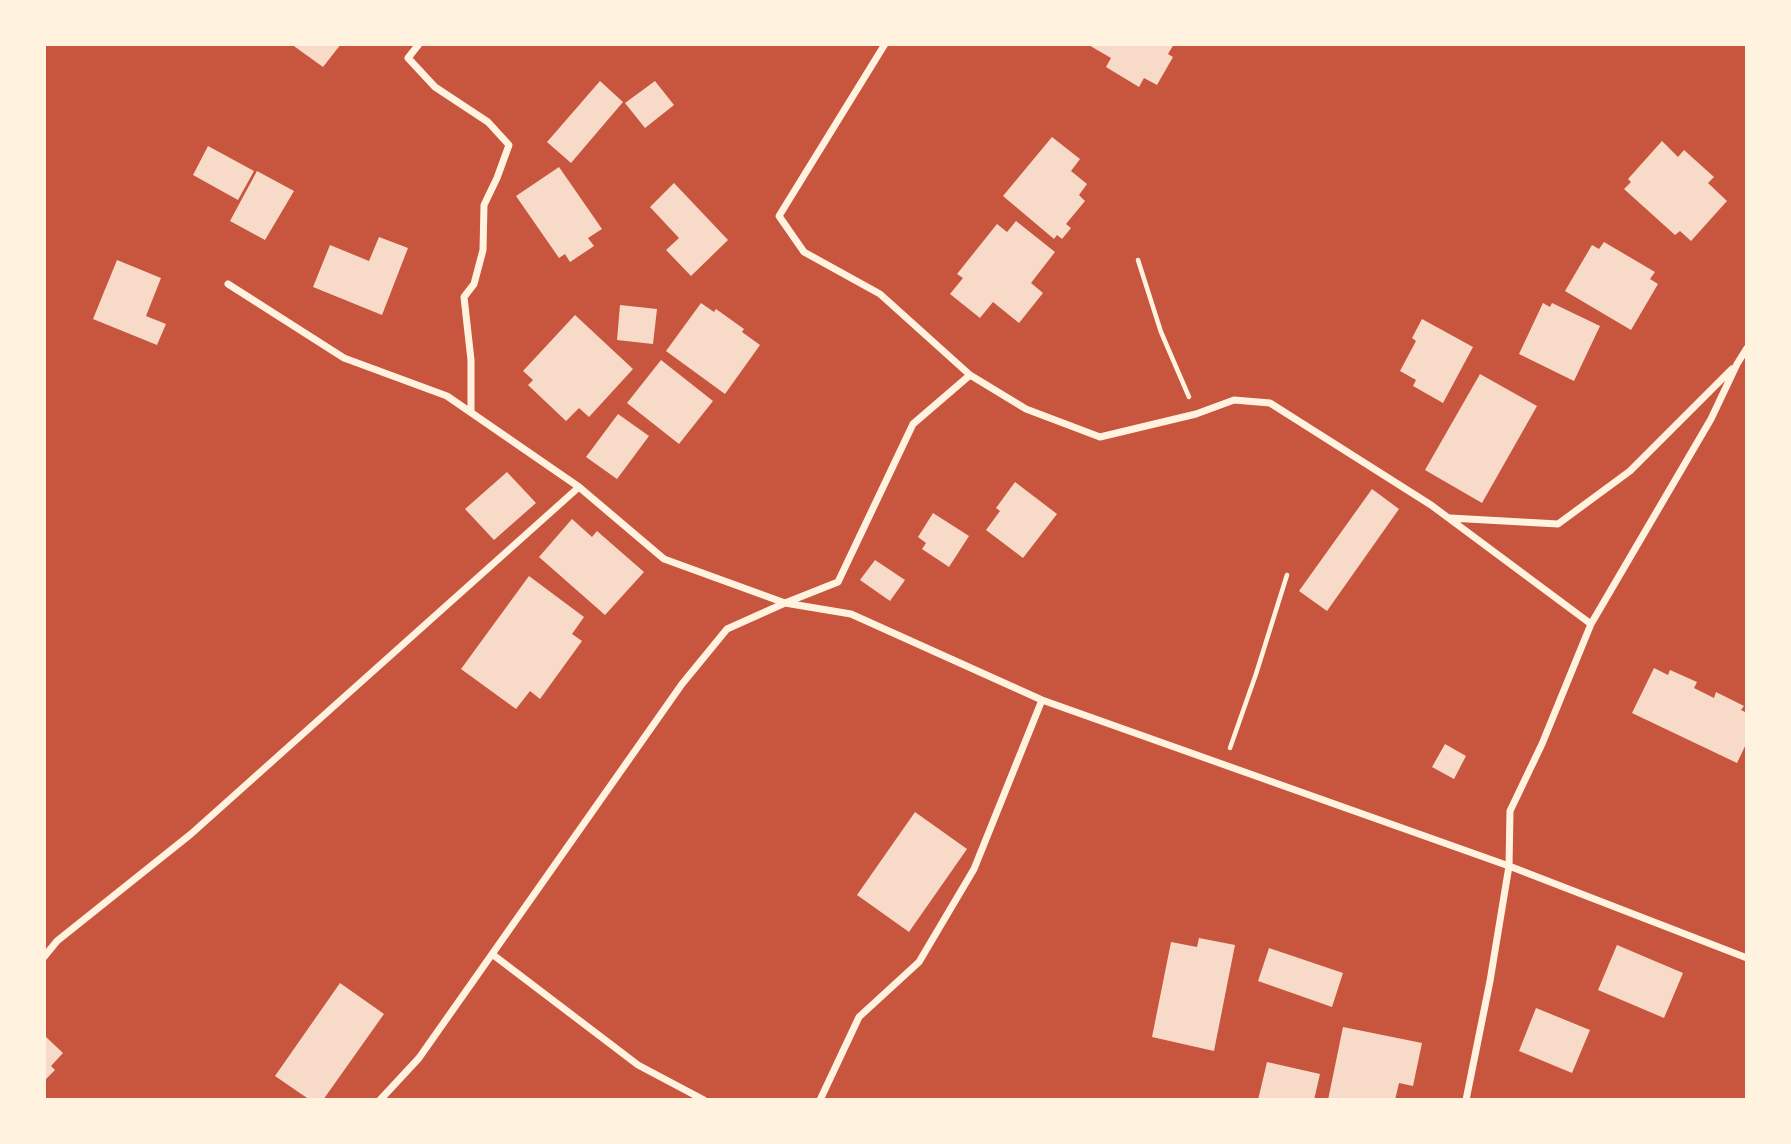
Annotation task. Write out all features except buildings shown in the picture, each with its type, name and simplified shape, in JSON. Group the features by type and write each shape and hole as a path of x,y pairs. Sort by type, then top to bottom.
{"street":[{"path":"419,44 408,58 435,87 488,122 509,145 484,205 483,250 474,284 464,297 471,360 471,412"},
{"path":"886,44 779,216 804,251 880,294 970,375 1026,409 1100,437 1196,414 1234,400 1270,403 1449,518 1591,624"},
{"path":"228,284 344,358 447,396 579,487 664,559 785,603 851,614 1042,700 1508,866 1747,958"},
{"path":"1466,1100 1490,981 1508,866 1510,811 1542,744 1591,624 1711,419 1747,348"},
{"path":"1449,518 1558,524 1630,471 1737,364"},
{"path":"380,1100 419,1058 682,684 727,629 838,582 913,424 970,375"},
{"path":"44,957 57,941 191,834 579,487"},
{"path":"820,1100 859,1017 919,962 974,869 1042,700"},
{"path":"492,954 638,1065 704,1100"}],"path":[{"path":"1138,260 1161,332 1196,414"},
{"path":"1223,765 1256,674 1287,575"}]}
